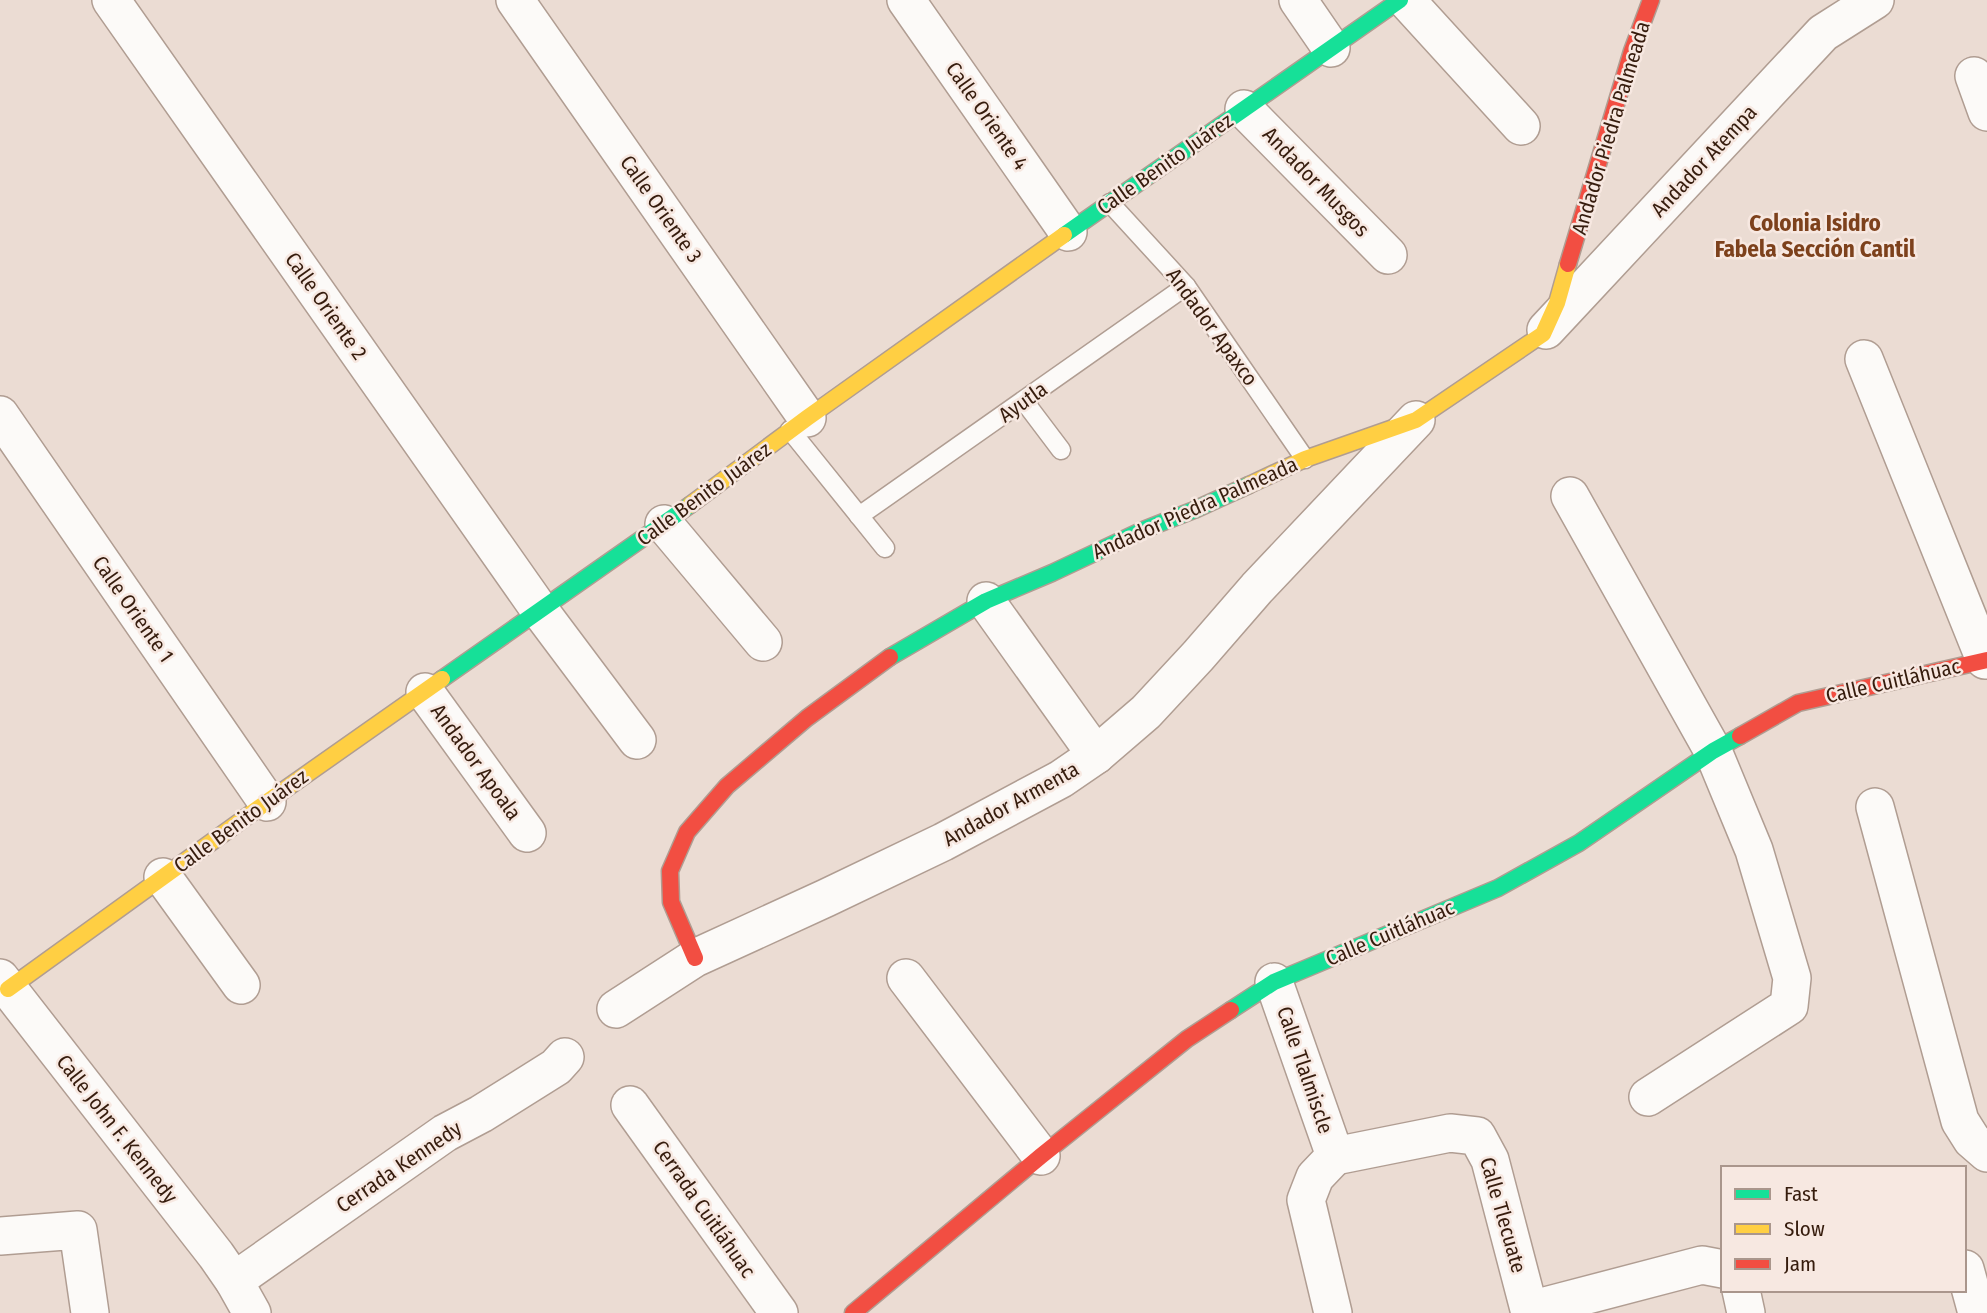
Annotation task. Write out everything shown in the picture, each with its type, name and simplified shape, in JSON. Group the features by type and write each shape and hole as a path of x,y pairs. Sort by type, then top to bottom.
{"street":[{"name":"Calle Oriente 2","path":"111,0 541,612 637,740"},
{"name":"Calle Oriente 3","path":"515,0 799,424"},
{"name":"Calle Oriente 4","path":"906,0 1068,232"},
{"path":"1298,0 1331,48"},
{"name":"Calle Benito Juárez","path":"4,983 163,877 541,612 1110,202 1400,0"},
{"path":"1406,0 1521,126"},
{"name":"Andador Piedra Palmeada","path":"695,958 671,902 670,871 687,832 727,786 807,718 896,653 986,601 1305,459 1416,420 1543,334 1557,303 1632,51 1651,0"},
{"name":"Andador Atempa","path":"1543,334 1823,33 1875,0"},
{"path":"1974,76 1987,112"},
{"name":"Andador Musgos","path":"1244,109 1388,255"},
{"path":"1864,359 1986,660"},
{"name":"Calle Oriente 1","path":"0,415 267,802"},
{"name":"Andador Armenta","path":"616,1009 695,958 943,842 1061,779 1096,755 1146,712 1256,588 1416,420"},
{"path":"1570,496 1713,751 1755,850 1792,978 1789,1006 1648,1097"},
{"path":"664,524 764,642"},
{"path":"986,601 1096,755"},
{"name":"Calle Cuitláhuac","path":"853,1313 1041,1156 1187,1039 1274,982 1498,888 1579,843 1713,751 1798,703 1986,660"},
{"name":"Andador Apoala","path":"425,692 527,832"},
{"path":"1875,807 1960,1121 1972,1140 1987,1153"},
{"path":"163,877 241,985"},
{"path":"906,978 1041,1156"},
{"name":"Calle Tlalmiscle","path":"1274,982 1335,1156 1315,1177 1306,1200 1333,1313"},
{"name":"Calle John F. Kennedy","path":"4,983 216,1255 252,1313"},
{"name":"Cerrada Kennedy","path":"234,1281 445,1133 481,1114 556,1067 565,1058"},
{"name":"Cerrada Cuitláhuac","path":"630,1105 779,1313"},
{"name":"Calle Tlecuate","path":"1335,1156 1450,1133 1477,1136 1490,1160 1530,1312"},
{"path":"0,1236 78,1230 90,1313"},
{"path":"1530,1312 1702,1265 1721,1269"},
{"path":"1966,1273 1977,1313"},
{"path":"1741,1292 1746,1313"}],"lane":[{"name":"Andador Apaxco","path":"1110,202 1186,286 1305,459"},
{"name":"Ayutla","path":"859,516 1186,286"},
{"path":"1024,401 1061,450"},
{"path":"799,424 859,516 885,548"}],"traffic: fast":[{"path":"1064,235 1400,0"},
{"path":"890,657 986,601 1249,485"},
{"path":"442,679 690,505"},
{"path":"1231,1010 1274,982 1498,888 1579,843 1713,751 1740,736"}],"traffic: slow":[{"path":"690,505 1064,235"},
{"path":"1249,485 1305,459 1416,420 1543,334 1557,303 1568,264"},
{"path":"8,989 442,679"}],"traffic: jam":[{"path":"1568,264 1632,51 1651,0"},
{"path":"695,958 671,902 670,871 687,832 727,786 807,718 890,657"},
{"path":"1740,736 1798,703 1987,660"},
{"path":"853,1313 1041,1156 1187,1039 1231,1010"}],"district":[{"name":"Colonia Isidro Fabela Sección Cantil","path":"1815,236"}]}
